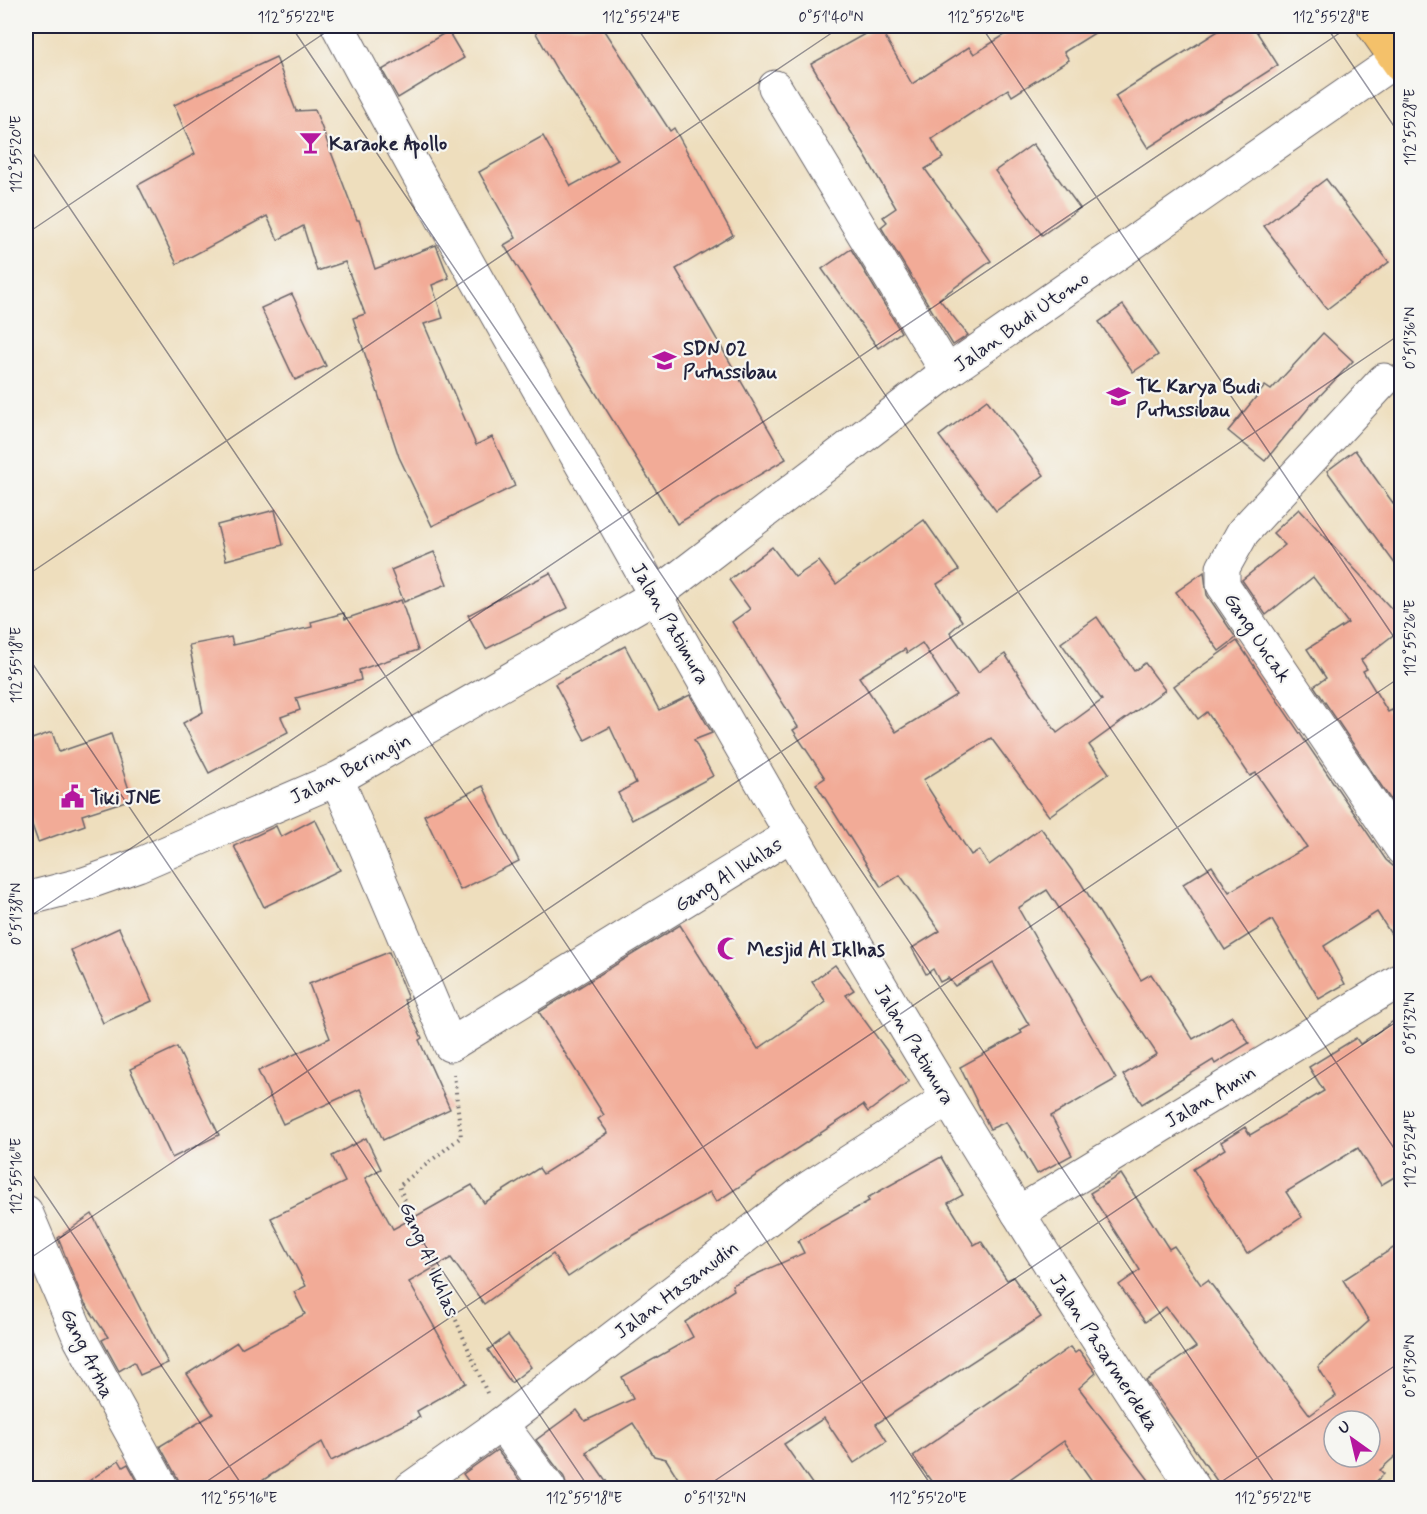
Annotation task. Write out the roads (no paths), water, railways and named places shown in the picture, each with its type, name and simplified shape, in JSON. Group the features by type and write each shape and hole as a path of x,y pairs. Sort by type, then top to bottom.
{"highway":[{"path":"1373,26 1399,63"}],"street":[{"name":"Jalan Patimura","path":"338,26 655,596 947,1098 1018,1213"},
{"name":"Jalan Budi Utomo","path":"655,596 947,372 1399,63"},
{"path":"775,87 947,372"},
{"name":"Gang Uncak","path":"1384,380 1243,532 1223,568 1223,585 1401,849"},
{"name":"Jalan Beringin","path":"26,899 84,884 138,865 337,779 655,596"},
{"name":"Gang Al Ikhlas","path":"337,779 450,1045 792,834"},
{"name":"Jalan Amin","path":"1018,1213 1401,979"},
{"name":"Jalan Hasanudin","path":"411,1488 501,1424 807,1189 947,1098"},
{"name":"Gang Artha","path":"26,1212 80,1339 162,1488"},
{"name":"Jalan Pasarmerdeka","path":"1018,1213 1080,1316 1194,1488"},
{"path":"501,1424 549,1488"}],"place":[{"name":"Karaoke Apollo","path":"311,143"},
{"name":"SDN 02 Putussibau","path":"665,360"},
{"name":"TK Karya Budi Putussibau","path":"1118,397"},
{"name":"Tiki JNE","path":"72,797"},
{"name":"Mesjid Al Iklhas","path":"729,949"}]}
